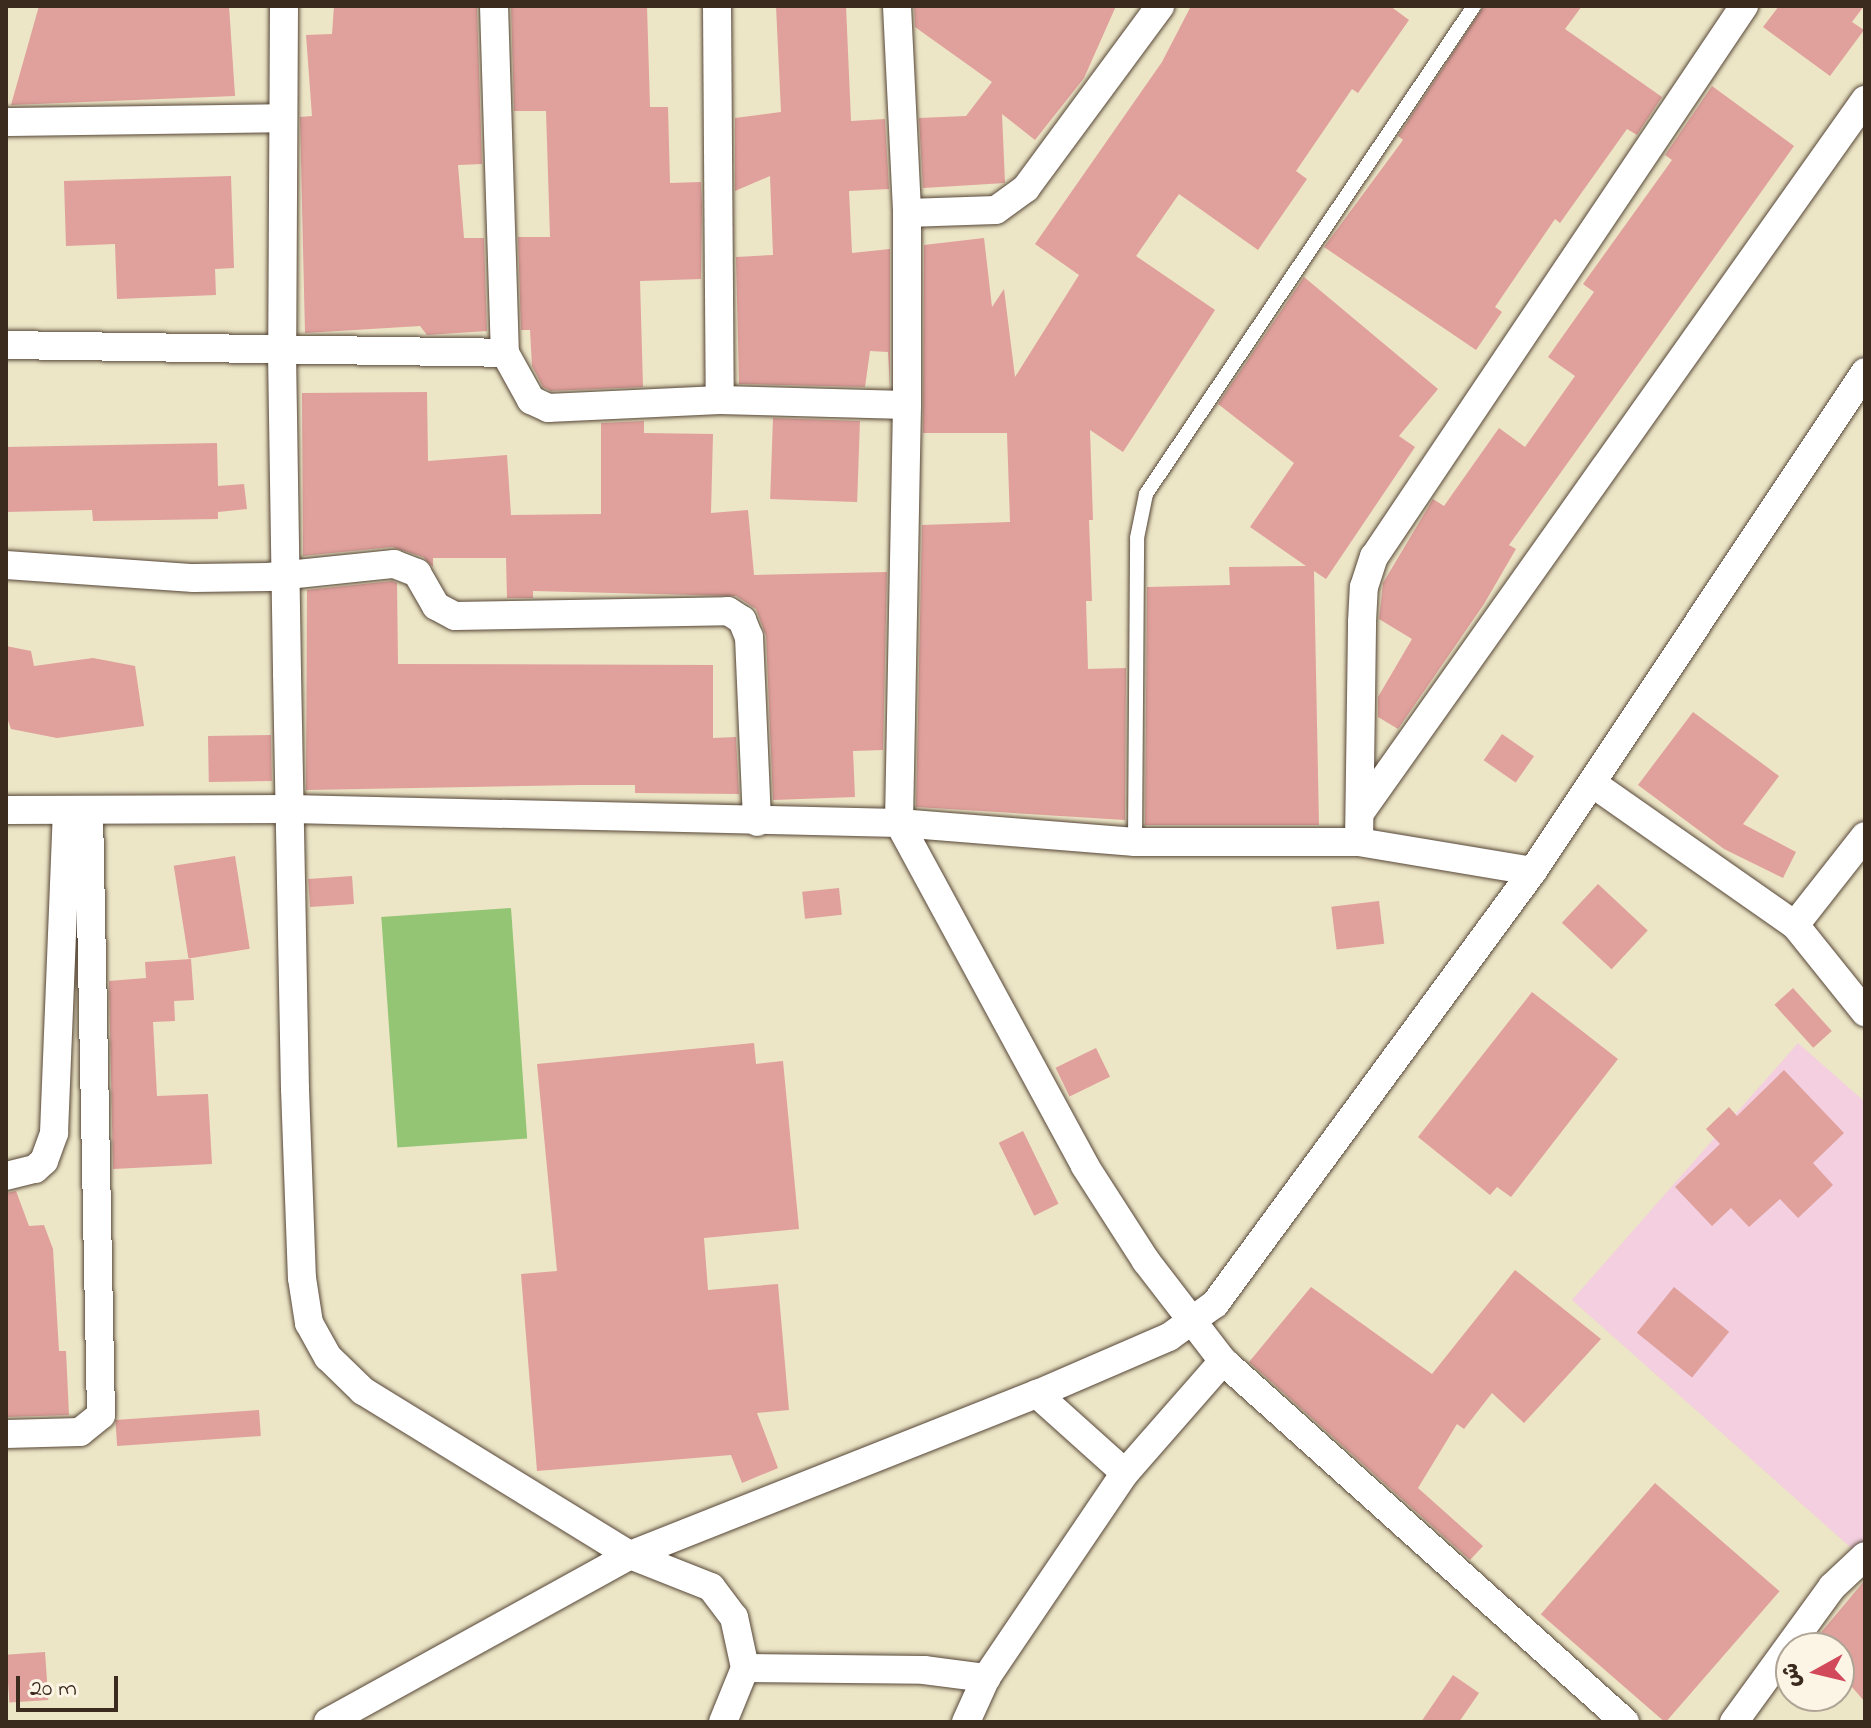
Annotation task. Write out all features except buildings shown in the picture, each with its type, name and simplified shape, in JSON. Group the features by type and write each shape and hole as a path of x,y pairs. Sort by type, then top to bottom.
{"street":[{"path":"284,6 282,353 297,1136 309,1323 328,1357 363,1391 630,1555 711,1587 734,1617 745,1668 723,1722"},
{"path":"494,6 505,353 523,392 548,408 720,400 907,405"},
{"path":"717,6 720,400"},
{"path":"897,6 907,213 907,405 899,823 1085,1166 1223,1361 1625,1722"},
{"path":"907,213 996,210 1026,188 1160,6"},
{"path":"1359,842 1362,622 1364,587 1374,557 1744,6"},
{"path":"1360,813 1865,100"},
{"path":"6,122 283,118"},
{"path":"6,345 282,353 505,353"},
{"path":"328,1722 630,1555 1037,1394 1194,1322 1215,1304 1533,871 1861,388"},
{"path":"6,565 194,578 405,566 417,573 436,606 455,616 728,611 742,620 749,637 757,822"},
{"path":"1592,783 1795,925 1865,1012"},
{"path":"6,810 78,813 291,809 899,823 1135,842 1359,842 1533,871"},
{"path":"6,1176 35,1169 44,1161 54,1133 78,813"},
{"path":"6,1434 80,1432 101,1415 78,813"},
{"path":"1795,925 1865,836"},
{"path":"966,1722 986,1678 1125,1473 1223,1361"},
{"path":"1037,1394 1125,1473"},
{"path":"1734,1722 1832,1587 1865,1556"},
{"path":"745,1668 924,1670 986,1678"}],"lane":[{"path":"1135,842 1137,538 1146,494 1474,6"}],"shaded area":[{"path":"1798,1043 1865,1102 1865,1549 1859,1555 1572,1300"}],"green space":[{"path":"511,908 527,1138 397,1148 381,917"}]}
